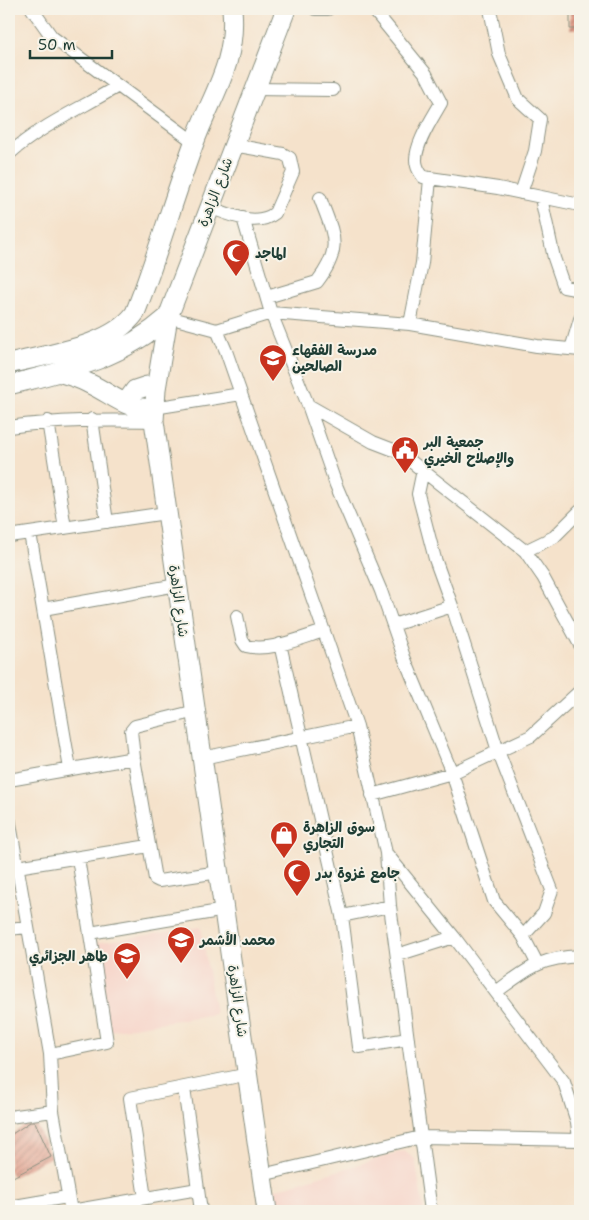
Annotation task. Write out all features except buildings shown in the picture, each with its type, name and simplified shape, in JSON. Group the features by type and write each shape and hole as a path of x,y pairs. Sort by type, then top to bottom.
{"main road":[{"path":"9,364 96,341 115,333 130,321 140,300 194,142 226,72 234,32 232,9"},
{"name":"شارع الزاهرة","path":"267,1211 249,1074 166,513 148,413 130,397 135,390 147,386 156,389 168,317 286,9"},
{"path":"9,385 98,360 131,346 168,317"},
{"path":"58,372 88,382 148,413"}],"street":[{"path":"32,9 52,37 194,142"},
{"path":"315,9 328,9"},
{"path":"373,9 426,74 441,103 425,133 418,152 416,165 423,177 580,205"},
{"path":"490,9 499,54 518,99 540,119 535,151 521,193"},
{"path":"9,154 43,128 74,113 118,86"},
{"path":"254,90 333,90"},
{"path":"209,207 244,218 261,220 275,212 292,172 290,158 284,154 233,145"},
{"path":"410,324 422,263 430,178"},
{"path":"267,297 318,282 323,275 334,251 335,241 320,198"},
{"path":"542,198 554,258 564,287 580,290"},
{"path":"244,218 271,312 308,405 336,485 381,591 452,773 494,901 523,936 537,963"},
{"path":"168,317 200,323 217,330 271,312 410,324 576,350 580,319"},
{"path":"217,330 357,726 386,853 390,906 432,1211"},
{"path":"9,427 48,421 92,419 148,413 241,394"},
{"path":"308,405 374,442 398,452 525,551 543,577 580,645"},
{"path":"92,419 107,522"},
{"path":"48,421 65,528"},
{"path":"423,470 418,494 435,559 452,606 498,752 552,890 544,913 523,936"},
{"path":"525,551 554,537 580,511"},
{"path":"9,536 166,513"},
{"path":"30,533 70,769"},
{"path":"43,609 177,585"},
{"path":"393,625 452,606"},
{"path":"238,616 242,640 246,646 254,648 280,644 324,631"},
{"path":"280,644 342,916 359,1047 408,1039"},
{"path":"372,795 452,773 531,736 580,691"},
{"path":"196,711 135,726 131,731 134,758 155,879 159,881 219,872"},
{"path":"202,758 357,726"},
{"path":"9,780 134,758"},
{"path":"9,818 50,1054 53,1111 71,1211 198,1189"},
{"path":"17,868 149,846"},
{"path":"262,1175 422,1137 580,1140 577,1122 564,1082 454,937 386,853"},
{"path":"50,1054 107,1042 78,858"},
{"path":"342,916 390,906"},
{"path":"90,933 225,910"},
{"path":"9,929 27,927"},
{"path":"397,954 454,937"},
{"path":"496,992 537,963 562,957 580,956"},
{"path":"145,1198 130,1098 249,1074"},
{"path":"184,1088 201,1211"},
{"path":"9,1117 53,1111"},
{"path":"9,1207 67,1197"}],"shaded area":[{"path":"201,927 215,1014 108,1031 95,943"},
{"path":"404,1151 415,1159 424,1211 277,1211 273,1190"}],"place":[{"name":"الماجد","path":"236,277"},
{"name":"مدرسة الفقهاء الصالحين","path":"273,382"},
{"name":"جمعية البر والإصلاح الخيري","path":"405,474"},
{"name":"سوق الزاهرة التجاري","path":"284,859"},
{"name":"جامع غزوة بدر","path":"297,897"},
{"name":"محمد الأشمر","path":"181,964"},
{"name":"طاهر الجزائري","path":"127,980"}]}
